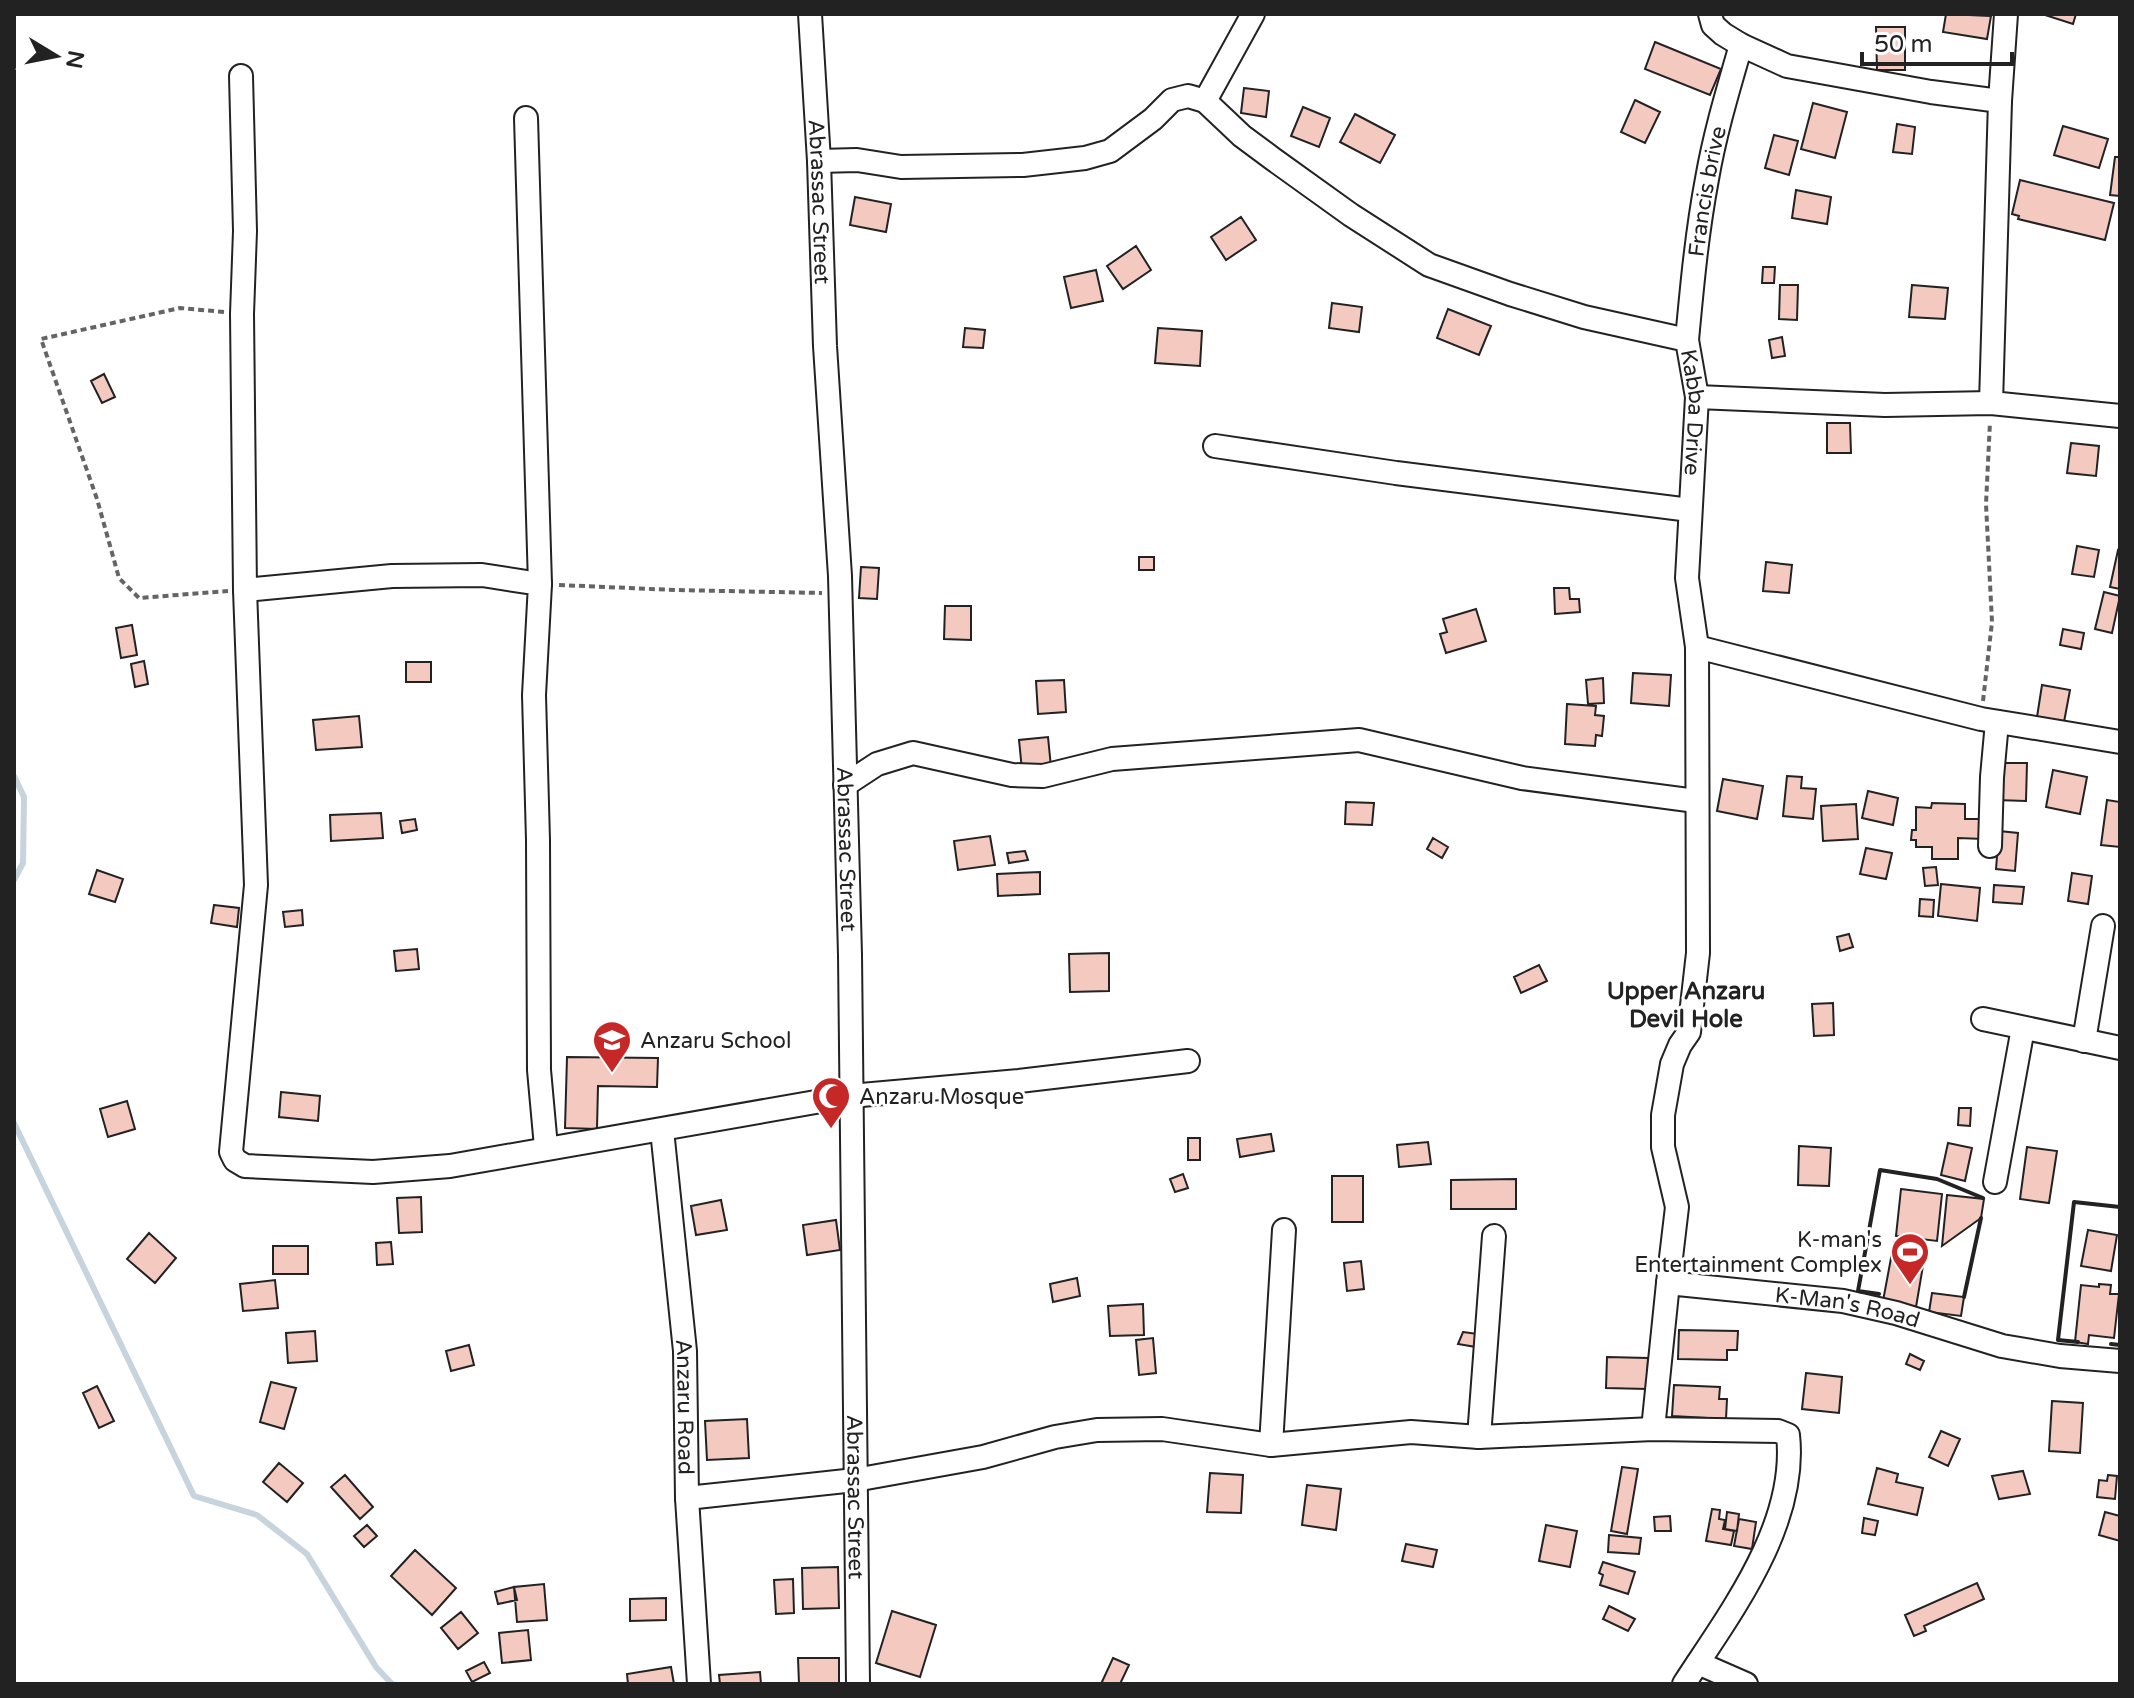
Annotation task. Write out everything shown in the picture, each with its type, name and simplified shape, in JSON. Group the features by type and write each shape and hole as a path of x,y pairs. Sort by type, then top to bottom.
{"street":[{"name":"Abrassac Street","path":"810,14 840,593 850,955 858,1684"},
{"path":"819,161 857,160 901,167 1023,165 1085,158 1110,151 1153,119 1172,100 1188,96 1205,101 1253,14"},
{"path":"1710,14 1713,25 1741,45 1787,66 2000,101"},
{"path":"1991,403 2000,101 2006,14"},
{"name":"Francis brive","path":"1687,340 1707,178 1741,45"},
{"path":"241,76 245,231 242,314 245,590 256,885 231,1152 235,1160 245,1166 373,1172 450,1166 850,1096 1019,1081 1188,1061"},
{"name":"Kabba Drive","path":"1205,101 1242,136 1273,159 1351,215 1429,265 1584,317 1687,340 1697,397 1687,578 1697,647 1698,953 1689,1032 1672,1064 1663,1115 1663,1147 1677,1207 1668,1283"},
{"path":"526,118 540,584 534,695 539,1070 546,1147"},
{"path":"1697,397 1885,405 1991,403 2120,416"},
{"path":"1215,446 1690,510"},
{"path":"245,590 392,576 482,575 540,584"},
{"path":"1697,647 1989,720 2120,742"},
{"path":"1989,720 1992,777 1990,846"},
{"path":"845,785 877,764 913,753 1012,775 1043,776 1112,759 1359,740 1522,778 1696,801"},
{"path":"2084,1041 2103,926"},
{"path":"1983,1019 2120,1048"},
{"path":"1995,1182 2023,1028"},
{"name":"Anzaru Road","path":"662,1130 685,1351 687,1498 699,1684"},
{"path":"1271,1445 1284,1230"},
{"path":"1479,1437 1494,1236"},
{"path":"1653,1429 1668,1283"},
{"name":"K-Man's Road","path":"1668,1283 1843,1301 1896,1313 2002,1346 2060,1356 2120,1361"},
{"path":"687,1498 855,1480 983,1457 1055,1437 1097,1430 1162,1429 1271,1445 1411,1432 1479,1437 1653,1429 1778,1431 1788,1435 1789,1449 1780,1513 1752,1579 1684,1684"},
{"path":"1698,1663 1746,1684"}],"path":[{"path":"242,314 180,308 41,339 97,499 119,578 139,598 245,590"},
{"path":"1989,720 1992,622 1986,504 1991,403"},
{"path":"540,584 840,593"}],"building":[{"path":"1946,14 1991,16 1987,39 1943,32"},
{"path":"2042,14 2076,14 2073,24"},
{"path":"1876,27 1905,27 1905,70 1877,70"},
{"path":"1655,42 1721,69 1710,95 1645,69"},
{"path":"1244,88 1269,91 1266,117 1241,113"},
{"path":"1635,100 1660,112 1645,143 1621,132"},
{"path":"1813,103 1847,112 1835,158 1801,149"},
{"path":"1303,107 1330,118 1319,147 1291,136"},
{"path":"1355,114 1395,135 1380,163 1340,142"},
{"path":"1897,124 1915,127 1912,154 1893,152"},
{"path":"2063,126 2108,139 2099,168 2054,155"},
{"path":"1774,135 1798,141 1789,175 1765,168"},
{"path":"2115,157 2120,157 2120,196 2110,195"},
{"path":"2020,180 2114,203 2105,240 2018,219 2019,216 2012,214"},
{"path":"1796,190 1831,197 1827,224 1792,218"},
{"path":"855,197 891,204 886,232 850,225"},
{"path":"1241,217 1256,240 1226,260 1211,237"},
{"path":"1136,246 1151,270 1123,289 1107,266"},
{"path":"1763,267 1775,267 1774,283 1762,283"},
{"path":"1096,270 1103,301 1071,308 1064,277"},
{"path":"1780,285 1798,285 1797,320 1779,319"},
{"path":"1912,285 1948,288 1945,319 1909,317"},
{"path":"1332,303 1362,307 1359,332 1329,328"},
{"path":"1448,309 1491,326 1479,355 1437,338"},
{"path":"965,328 985,330 983,348 963,347"},
{"path":"1158,328 1202,331 1200,366 1155,363"},
{"path":"1782,337 1785,356 1772,358 1769,340"},
{"path":"104,374 115,397 102,403 91,381"},
{"path":"1827,423 1850,423 1851,453 1827,453"},
{"path":"2071,443 2099,446 2096,476 2067,473"},
{"path":"2077,546 2099,550 2094,577 2072,574"},
{"path":"2120,551 2120,589 2110,587"},
{"path":"1139,557 1154,557 1154,570 1139,570"},
{"path":"1766,562 1792,565 1789,593 1763,591"},
{"path":"861,567 879,568 877,599 859,598"},
{"path":"1554,588 1569,588 1570,599 1579,599 1580,612 1555,614"},
{"path":"2104,592 2120,596 2112,633 2095,629"},
{"path":"945,606 971,606 971,640 944,639"},
{"path":"1476,609 1486,641 1446,653 1440,634 1447,632 1443,619"},
{"path":"132,625 137,655 121,658 116,628"},
{"path":"2063,629 2084,633 2081,649 2060,645"},
{"path":"144,661 148,684 135,687 131,664"},
{"path":"406,662 431,662 431,682 406,682"},
{"path":"1633,673 1671,675 1669,706 1631,703"},
{"path":"1603,678 1604,703 1588,704 1586,680"},
{"path":"1064,680 1066,712 1038,714 1036,681"},
{"path":"2042,685 2070,690 2064,722 2037,717"},
{"path":"1567,704 1596,706 1595,715 1604,716 1602,736 1596,735 1595,746 1565,744"},
{"path":"359,716 362,747 316,750 313,720"},
{"path":"1048,737 1051,767 1022,770 1019,740"},
{"path":"1997,763 2027,763 2026,801 1996,800"},
{"path":"2053,770 2087,777 2080,814 2046,807"},
{"path":"1787,776 1802,777 1801,788 1816,789 1813,819 1783,816"},
{"path":"1723,779 1763,786 1757,819 1717,811"},
{"path":"1868,791 1898,798 1893,825 1862,818"},
{"path":"2107,800 2120,802 2120,847 2101,845"},
{"path":"1346,802 1374,803 1372,825 1345,824"},
{"path":"1932,803 1965,804 1965,819 1984,819 1984,839 1958,838 1958,859 1932,859 1932,847 1916,847 1916,840 1911,840 1912,830 1916,830 1916,807 1931,808"},
{"path":"1856,804 1858,839 1823,841 1821,806"},
{"path":"381,813 383,838 331,841 330,815"},
{"path":"415,819 417,830 402,833 400,821"},
{"path":"1999,831 2018,833 2015,871 1996,869"},
{"path":"990,836 995,865 958,870 954,841"},
{"path":"1433,838 1448,847 1442,858 1427,849"},
{"path":"1866,848 1892,853 1886,879 1860,874"},
{"path":"1025,851 1028,860 1009,863 1007,853"},
{"path":"1936,867 1938,885 1925,886 1923,868"},
{"path":"97,870 123,879 115,902 89,894"},
{"path":"1040,872 1040,894 998,896 997,874"},
{"path":"2072,873 2092,876 2088,904 2068,901"},
{"path":"1941,884 1980,888 1977,921 1938,916"},
{"path":"1994,885 2024,887 2022,904 1993,902"},
{"path":"1920,899 1934,900 1933,917 1919,916"},
{"path":"214,905 239,908 237,927 211,923"},
{"path":"302,910 303,925 285,927 283,912"},
{"path":"1849,934 1853,947 1840,951 1837,937"},
{"path":"417,949 419,969 396,971 394,951"},
{"path":"1109,953 1109,991 1070,992 1069,954"},
{"path":"1539,965 1547,981 1521,993 1514,977"},
{"path":"1833,1003 1834,1035 1814,1036 1812,1004"},
{"path":"567,1057 658,1058 657,1087 598,1086 597,1129 565,1128"},
{"path":"281,1092 320,1096 318,1121 279,1117"},
{"path":"127,1101 135,1129 108,1137 100,1109"},
{"path":"1959,1108 1971,1108 1970,1126 1958,1125"},
{"path":"1271,1134 1274,1151 1240,1157 1237,1139"},
{"path":"1188,1138 1200,1138 1200,1160 1188,1160"},
{"path":"1428,1142 1431,1164 1399,1167 1397,1145"},
{"path":"1948,1143 1972,1148 1965,1181 1941,1175"},
{"path":"1799,1146 1831,1148 1829,1186 1798,1185"},
{"path":"2027,1147 2057,1151 2049,1203 2020,1199"},
{"path":"1183,1174 1188,1188 1175,1192 1170,1179"},
{"path":"1332,1176 1363,1176 1363,1222 1332,1222"},
{"path":"1516,1179 1516,1209 1451,1209 1451,1180"},
{"path":"1901,1189 1942,1194 1937,1241 1896,1236"},
{"path":"1947,1195 1984,1199 1981,1218 1942,1246"},
{"path":"421,1197 422,1232 399,1233 397,1198"},
{"path":"721,1200 727,1230 696,1235 691,1206"},
{"path":"836,1220 840,1250 807,1255 803,1225"},
{"path":"2088,1230 2117,1235 2111,1271 2081,1266"},
{"path":"149,1233 176,1258 155,1283 127,1259"},
{"path":"391,1242 393,1264 377,1265 376,1243"},
{"path":"1894,1242 1926,1248 1916,1307 1883,1301"},
{"path":"273,1246 308,1246 308,1274 273,1274"},
{"path":"1361,1261 1364,1289 1347,1291 1344,1263"},
{"path":"1077,1278 1080,1296 1053,1302 1050,1284"},
{"path":"275,1280 278,1308 243,1311 240,1284"},
{"path":"2099,1284 2111,1285 2110,1294 2119,1294 2114,1338 2089,1335 2088,1344 2075,1342 2081,1285 2099,1287"},
{"path":"1932,1293 1964,1297 1961,1316 1929,1312"},
{"path":"1143,1304 1144,1335 1110,1336 1108,1306"},
{"path":"1679,1330 1738,1331 1737,1350 1727,1350 1727,1360 1678,1359"},
{"path":"315,1331 317,1361 288,1363 286,1333"},
{"path":"1463,1332 1478,1334 1476,1347 1458,1344"},
{"path":"1153,1338 1156,1373 1139,1375 1136,1340"},
{"path":"469,1345 474,1365 451,1371 446,1351"},
{"path":"1910,1354 1924,1361 1920,1370 1906,1364"},
{"path":"1607,1357 1648,1358 1647,1389 1606,1388"},
{"path":"1806,1373 1842,1377 1839,1413 1802,1409"},
{"path":"271,1382 296,1388 284,1429 260,1422"},
{"path":"1674,1385 1720,1387 1719,1399 1727,1399 1726,1419 1672,1416"},
{"path":"97,1386 114,1421 99,1428 83,1393"},
{"path":"2052,1401 2083,1403 2080,1453 2049,1451"},
{"path":"747,1419 749,1458 707,1460 705,1421"},
{"path":"1941,1431 1960,1439 1948,1466 1929,1457"},
{"path":"279,1463 303,1483 287,1502 263,1482"},
{"path":"1622,1467 1638,1469 1627,1534 1611,1531"},
{"path":"1877,1468 1898,1474 1896,1482 1923,1488 1917,1515 1868,1504"},
{"path":"2023,1471 2030,1494 1999,1499 1992,1476"},
{"path":"1210,1473 1243,1475 1241,1513 1207,1512"},
{"path":"345,1475 373,1507 360,1519 331,1487"},
{"path":"2108,1475 2117,1476 2115,1499 2097,1497 2099,1480 2107,1481"},
{"path":"1307,1485 1341,1489 1336,1530 1302,1525"},
{"path":"1712,1509 1720,1510 1719,1519 1725,1520 1723,1529 1734,1531 1731,1545 1706,1541"},
{"path":"1727,1512 1739,1514 1737,1531 1725,1529"},
{"path":"2105,1512 2120,1516 2120,1541 2099,1535"},
{"path":"1670,1516 1671,1531 1655,1531 1654,1517"},
{"path":"1864,1518 1878,1521 1875,1535 1862,1533"},
{"path":"1739,1519 1756,1522 1752,1549 1734,1546"},
{"path":"367,1525 377,1536 364,1547 354,1536"},
{"path":"1546,1525 1577,1531 1570,1567 1539,1561"},
{"path":"1609,1535 1641,1538 1639,1554 1608,1552"},
{"path":"1406,1544 1437,1550 1433,1567 1402,1561"},
{"path":"415,1550 456,1588 432,1615 391,1576"},
{"path":"1603,1562 1635,1572 1628,1594 1600,1585 1603,1575 1599,1573"},
{"path":"838,1567 839,1608 803,1609 802,1568"},
{"path":"793,1579 794,1613 776,1614 774,1580"},
{"path":"1977,1583 1984,1599 1924,1626 1926,1631 1914,1636 1905,1615"},
{"path":"544,1584 547,1620 517,1622 514,1587"},
{"path":"514,1587 517,1600 498,1604 495,1592"},
{"path":"666,1598 666,1620 630,1621 630,1599"},
{"path":"1609,1606 1635,1619 1628,1631 1603,1619"},
{"path":"892,1611 936,1625 920,1677 876,1663"},
{"path":"461,1612 478,1633 458,1649 441,1628"},
{"path":"528,1630 531,1660 502,1663 499,1633"},
{"path":"798,1658 839,1658 839,1684 799,1684"},
{"path":"1113,1658 1129,1665 1120,1684 1101,1684"},
{"path":"484,1662 490,1673 472,1682 466,1671"},
{"path":"671,1667 674,1684 628,1684 627,1674"},
{"path":"760,1672 761,1684 720,1684 719,1675"}],"waterway":[{"path":"14,776 24,797 23,863 14,880"},
{"path":"14,1123 194,1496 257,1515 307,1554 376,1667 392,1684"}],"wall":[{"path":"1879,1294 1858,1291 1880,1170 1937,1179 1983,1198"},
{"path":"2078,1342 2058,1340 2074,1202 2120,1207"},
{"path":"1964,1297 1981,1218"},
{"path":"2111,1344 2120,1345"}],"place":[{"name":"Anzaru School","path":"612,1074"},
{"name":"Anzaru Mosque","path":"831,1130"},
{"name":"K-man's Entertainment Complex","path":"1910,1286"}],"district":[{"name":"Upper Anzaru Devil Hole","path":"1686,1005"}]}
